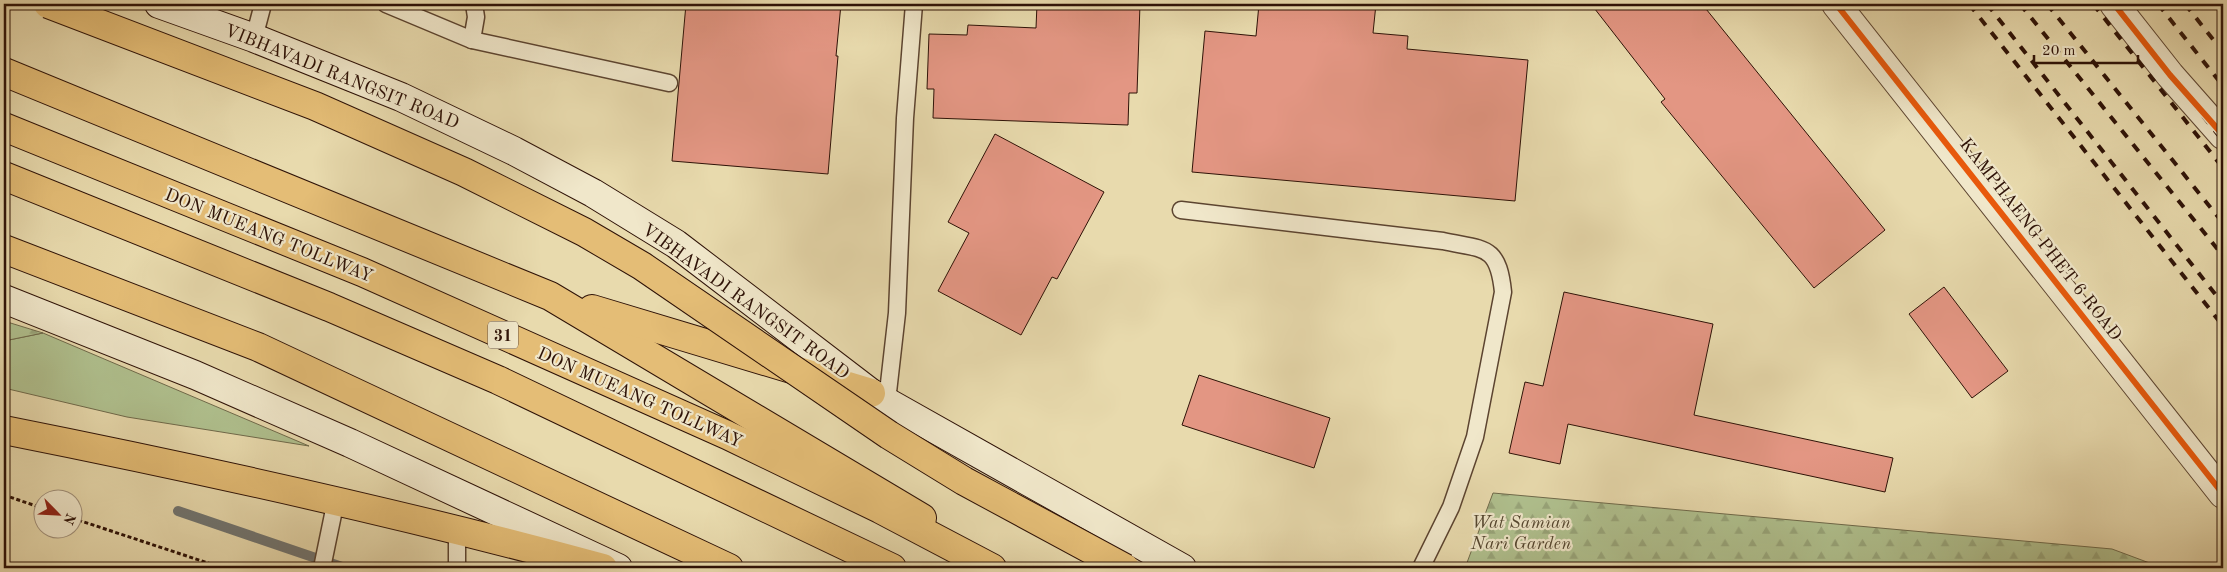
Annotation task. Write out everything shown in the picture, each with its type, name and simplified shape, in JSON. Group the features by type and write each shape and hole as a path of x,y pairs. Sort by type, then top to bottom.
{"main road":[{"path":"48,4 315,106 464,172 584,232 642,266 889,435 964,481 1125,568"},
{"name":"VIBHAVADI RANGSIT ROAD","path":"159,4 254,38 401,97 514,151 593,193 676,244 883,391 1182,568"},
{"name":"KAMPHAENG PHET 6 ROAD","path":"1836,4 2223,494"},
{"path":"2114,4 2170,74 2223,135"},
{"path":"4,72 550,296 883,391"},
{"path":"2170,74 2223,157"},
{"name":"DON MUEANG TOLLWAY","path":"4,127 362,272 726,435 880,509 992,568"},
{"name":"31","path":"4,176 329,307 498,380 892,568"},
{"path":"4,249 258,346 729,568"},
{"path":"550,296 1007,568"},
{"path":"4,299 195,375 332,435 618,568"},
{"path":"4,430 336,500 603,568"}],"lane":[{"path":"254,38 263,4"},
{"path":"386,4 472,40 669,83"},
{"path":"472,40 476,17 474,4"},
{"path":"883,391 896,313 905,118 914,4"},
{"path":"1181,210 1443,241 1483,249 1493,256 1501,270 1503,292 1475,437 1451,507 1421,568"},
{"path":"322,568 336,500"},
{"path":"456,568 457,531"}],"path":[{"path":"4,495 32,505"},
{"path":"82,521 223,568"}],"green space":[{"path":"4,321 43,333 4,341"},
{"path":"43,333 309,446 127,417 4,388 4,341"},
{"name":"Wat Samian Nari Garden","path":"1493,493 2112,549 2163,568 1465,568"}],"building":[{"path":"686,4 841,4 828,174 672,161"},
{"path":"1037,4 1140,4 1137,93 1129,93 1128,125 933,118 934,89 927,89 929,34 967,35 968,25 1036,28"},
{"path":"1259,4 1376,4 1373,33 1408,36 1407,49 1528,60 1515,201 1192,172 1205,31 1256,36"},
{"path":"1591,4 1702,4 1885,230 1814,288 1661,102 1665,99"},
{"path":"995,134 1104,192 1057,279 1052,277 1021,335 938,291 969,233 948,222"},
{"path":"1944,287 2008,371 1972,398 1909,314"},
{"path":"1564,292 1713,324 1694,415 1893,458 1885,492 1568,424 1560,464 1509,453 1525,382 1543,386"},
{"path":"1199,375 1330,418 1314,468 1182,425"}],"waterway":[{"path":"178,511 345,568"}],"railway":[{"path":"1969,4 2223,326"},
{"path":"1987,4 2223,304"},
{"path":"2020,4 2223,256"},
{"path":"2047,4 2223,223"},
{"path":"2093,4 2223,168"},
{"path":"2113,4 2223,141"},
{"path":"2158,4 2223,86"},
{"path":"2185,4 2223,52"}],"cycle path":[{"path":"1836,4 2223,494"},
{"path":"2114,4 2170,75 2223,135"}]}
